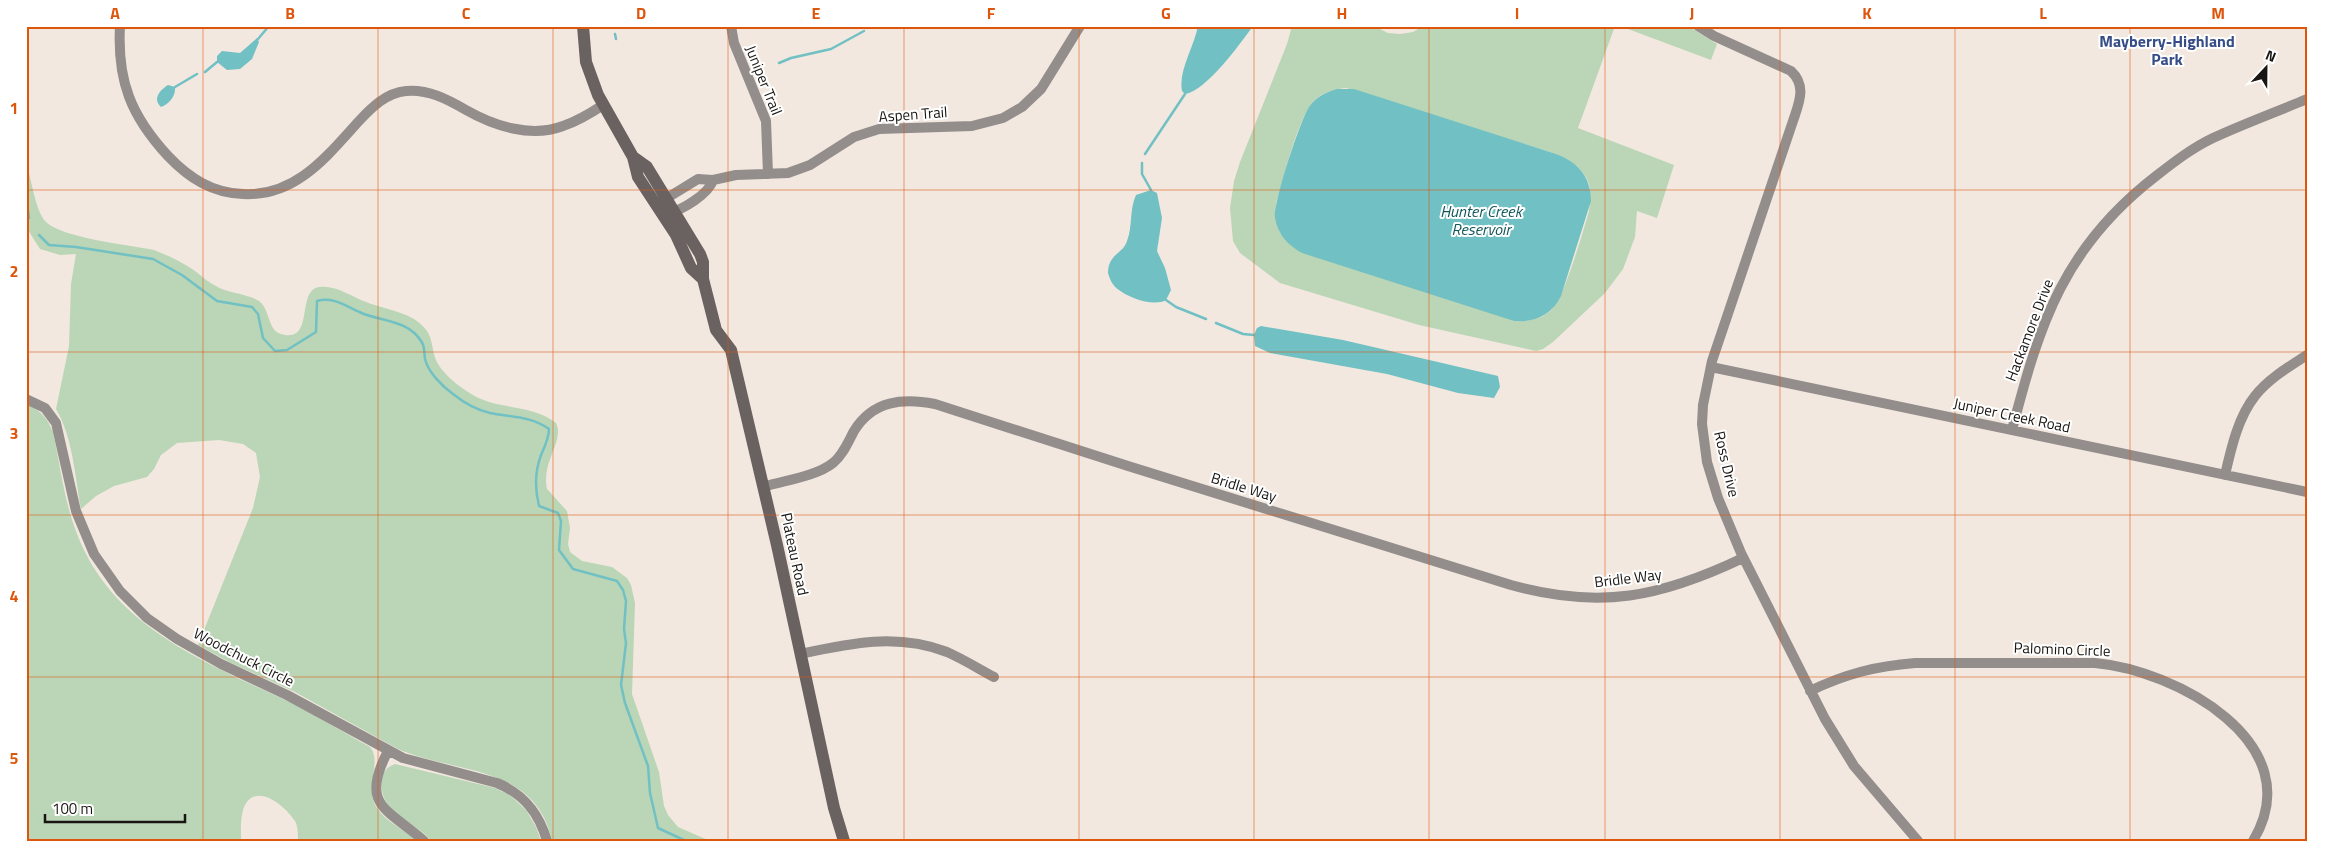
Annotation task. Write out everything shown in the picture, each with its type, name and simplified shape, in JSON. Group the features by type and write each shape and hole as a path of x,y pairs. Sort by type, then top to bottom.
{"street":[{"path":"120,26 122,76 129,99 142,125 171,158 193,178 211,188 235,194 270,193 301,178 318,165 372,107 395,93 415,90 437,95 488,121 523,130 561,127 603,105"},
{"name":"Plateau Road","path":"583,26 587,68 603,105 633,157 638,178 683,249 691,268 703,279"},
{"name":"Juniper Trail","path":"731,26 733,40 766,121 768,174"},
{"name":"Aspen Trail","path":"667,198 698,179 713,180 726,176 788,173 820,159 854,137 879,129 972,126 1003,118 1022,107 1041,89 1080,26"},
{"name":"Ross Drive","path":"1698,26 1714,36 1791,71 1800,81 1801,89 1796,113 1711,367 1703,405 1704,444 1718,498 1743,558 1825,719 1854,766 1918,841"},
{"name":"Hackamore Drive","path":"2012,430 2026,374 2056,296 2068,271 2095,234 2146,184 2199,146 2307,99"},
{"name":"Plateau Road","path":"633,157 648,167 704,262 703,279 716,330 731,350 737,370 834,808 844,841"},
{"path":"667,198 661,212 676,212 706,190 713,180"},
{"path":"2225,475 2233,444 2243,417 2256,395 2307,355"},
{"name":"Juniper Creek Road","path":"1711,367 2307,492"},
{"name":"Woodchuck Circle","path":"26,399 44,408 56,423 76,511 84,534 111,580 137,610 164,631 221,664 287,695 388,751 413,762 492,781 512,789 526,800 536,814 547,841"},
{"name":"Bridle Way","path":"763,486 812,473 832,464 844,449 860,422 868,414 887,403 908,400 935,404 1272,511 1546,593 1588,598 1646,594 1694,580 1743,558"},
{"path":"800,654 870,641 911,642 948,653 994,677"},
{"name":"Palomino Circle","path":"1810,691 1840,677 1863,670 1886,665 1915,663 2095,663 2121,666 2146,673 2168,682 2212,709 2238,729 2254,748 2264,770 2266,796 2262,821 2252,841"},
{"path":"388,751 376,781 378,800 389,814 424,841"}],"green space":[{"path":"1292,26 1374,26 1388,33 1400,34 1413,32 1423,26 1615,26 1578,128 1674,165 1657,218 1637,211 1635,237 1623,269 1605,293 1553,342 1543,349 1536,351 1419,325 1280,283 1240,253 1233,241 1230,208 1234,181 1240,162 1287,44","holes":["1346,88 1556,154 1576,165 1587,179 1590,190 1589,211 1558,301 1545,315 1530,320 1514,321 1280,233 1275,217 1276,203 1302,121 1317,98 1324,93 1337,89"]},
{"path":"1620,26 1688,26 1717,44 1711,60"},
{"path":"26,164 36,203 42,217 54,228 81,237 154,250 169,256 221,289 249,296 259,301 263,305 274,329 281,334 292,335 298,331 302,324 308,297 313,290 320,287 332,288 366,302 399,312 415,320 427,331 438,365 464,389 490,402 536,412 556,423 558,437 547,469 547,489 567,511 570,528 568,544 570,552 582,561 612,567 627,578 631,585 635,603 632,694 659,772 664,806 668,815 678,827 710,841 552,841 543,816 529,798 512,785 491,776 398,749 295,692 231,663 198,645 253,508 260,477 256,453 243,444 219,440 177,443 161,455 154,469 147,477 114,486 96,496 81,509 70,445 62,420 56,409 69,346 71,284 76,254 60,255 40,249 26,227"},
{"path":"26,404 43,415 51,427 65,494 76,531 91,563 110,591 160,635 189,653 303,709 370,747 375,760 372,784 373,800 385,817 416,841 298,841 297,825 291,815 272,799 257,796 251,799 243,809 241,841 26,841"},
{"path":"395,764 495,788 511,796 526,810 536,827 541,841 431,841 399,816 386,801 382,792 383,775 386,770"}],"water":[{"path":"1198,26 1253,26 1231,55 1203,85 1185,94 1182,91 1182,75"},
{"path":"257,38 259,42 252,59 240,69 227,70 217,62 217,56 222,51 240,53"},
{"path":"168,85 175,87 174,94 167,104 161,107 158,104 157,98 162,89"},
{"name":"Hunter Creek Reservoir","path":"1337,89 1354,89 1556,154 1577,166 1589,185 1591,201 1561,296 1553,308 1542,316 1529,321 1514,321 1302,253 1288,243 1281,234 1275,218 1278,196 1288,162 1309,107 1321,95"},
{"path":"1151,190 1157,193 1162,218 1157,251 1165,268 1171,290 1166,300 1155,303 1135,299 1123,293 1113,285 1108,273 1110,262 1127,241 1132,206 1136,195"},
{"path":"1261,326 1343,340 1498,376 1500,387 1494,398 1458,393 1387,374 1270,353 1255,346 1254,335 1257,328"}],"waterway":[{"path":"258,39 269,26"},
{"path":"779,63 791,58 831,49 864,31"},
{"path":"615,34 616,39"},
{"path":"205,72 217,62"},
{"path":"175,87 197,74"},
{"path":"1145,154 1185,94"},
{"path":"1142,163 1142,174 1151,190"},
{"path":"26,196 29,218"},
{"path":"39,235 49,245 76,247 153,259 182,275 217,301 252,307 258,314 263,338 275,351 287,350 316,332 317,301 336,301 364,314 403,326 416,334 422,343 425,359 432,374 457,397 485,412 528,419 549,429 548,439 539,461 537,474 536,487 539,506 558,513 561,521 559,550 573,569 617,581 623,590 626,601 624,629 626,643 621,685 625,703 648,766 650,793 658,828 686,841"},
{"path":"1166,300 1176,307 1206,319"},
{"path":"1216,323 1243,334 1254,335"}],"district":[{"name":"Mayberry-Highland Park","path":"2167,50"}]}
